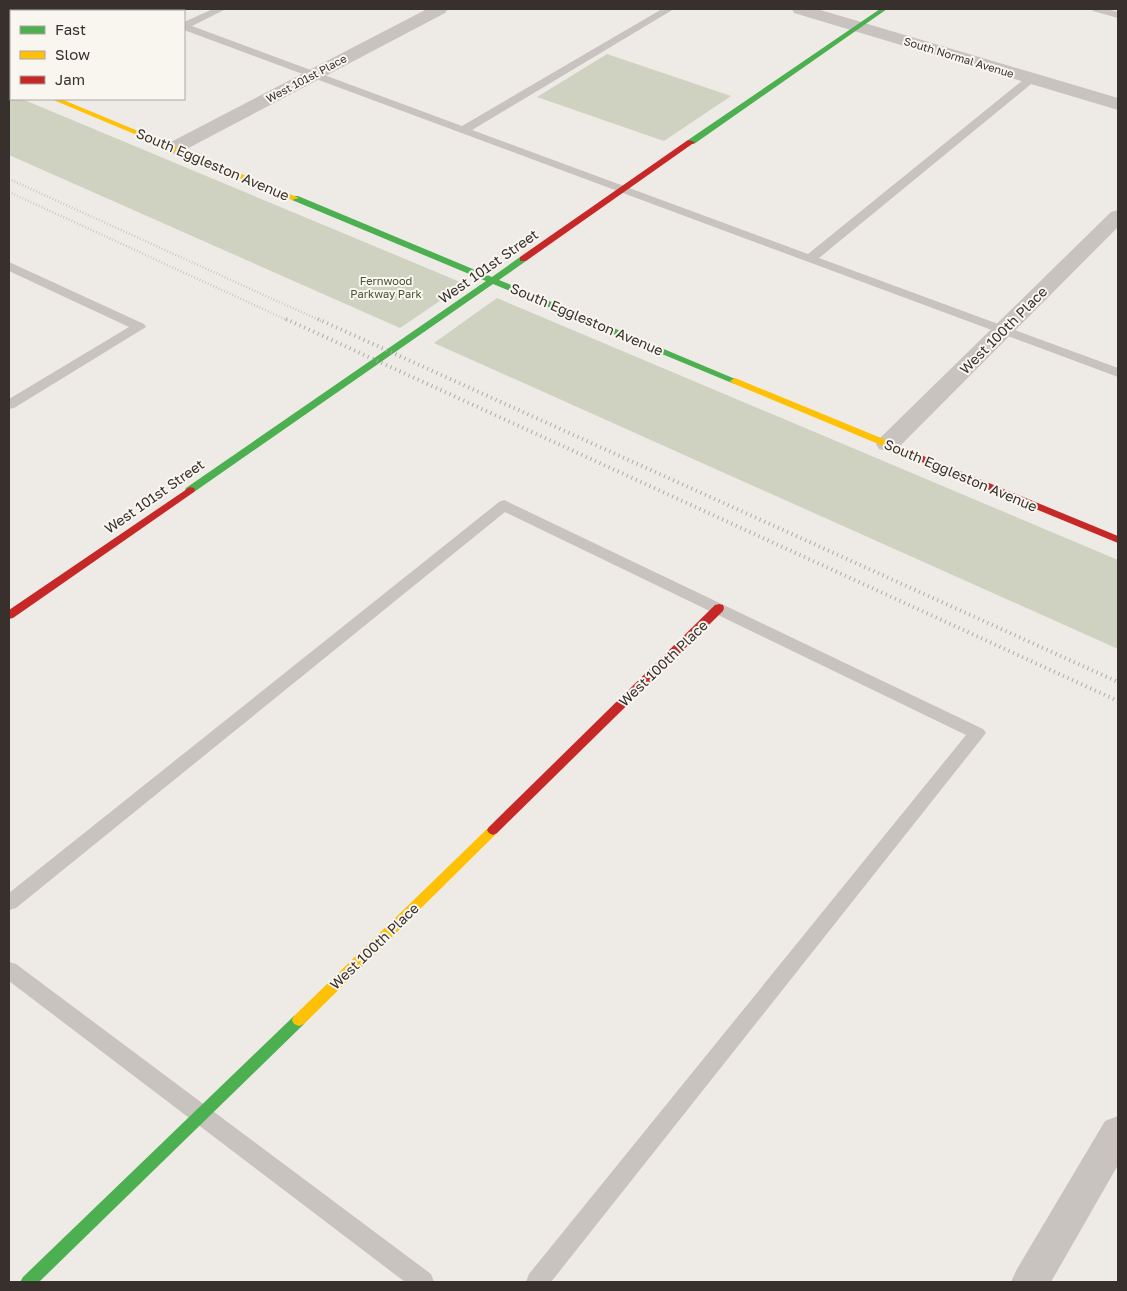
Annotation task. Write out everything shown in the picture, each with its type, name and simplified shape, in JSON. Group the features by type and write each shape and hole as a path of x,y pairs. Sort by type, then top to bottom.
{"street":[{"name":"West 101st Place","path":"174,148 439,9"},
{"name":"South Normal Avenue","path":"800,9 1118,104"},
{"name":"West 101st Street","path":"9,615 884,9"},
{"name":"South Eggleston Avenue","path":"57,100 1118,540"},
{"name":"West 100th Place","path":"888,444 1118,216"},
{"name":"West 100th Place","path":"28,1282 202,1116 719,608"},
{"path":"1030,1282 1118,1132"}],"lane":[{"path":"185,27 221,9"},
{"path":"463,130 668,9"},
{"path":"1097,9 1118,15"},
{"path":"185,27 1118,373"},
{"path":"810,259 1032,78"},
{"path":"9,266 139,327 9,404"},
{"path":"9,903 504,505 977,733 537,1282"},
{"path":"9,970 423,1282"}],"green space":[{"path":"607,54 731,96 664,141 537,97"},
{"name":"Fernwood Parkway Park","path":"9,93 10,100 24,100 465,284 400,328 9,155"},
{"path":"497,298 1118,560 1118,649 434,343"}],"railway":[{"path":"9,179 321,321"},
{"path":"9,192 289,321"},
{"path":"286,319 1118,701"},
{"path":"318,319 1118,682"}],"traffic: fast":[{"path":"691,142 884,9"},
{"path":"295,198 735,381"},
{"path":"190,490 523,259"},
{"path":"28,1282 299,1020"}],"traffic: slow":[{"path":"57,100 295,198"},
{"path":"735,381 916,456"},
{"path":"299,1020 493,830"}],"traffic: jam":[{"path":"523,259 691,142"},
{"path":"916,456 1118,540"},
{"path":"9,615 190,490"},
{"path":"493,830 719,608"}]}
